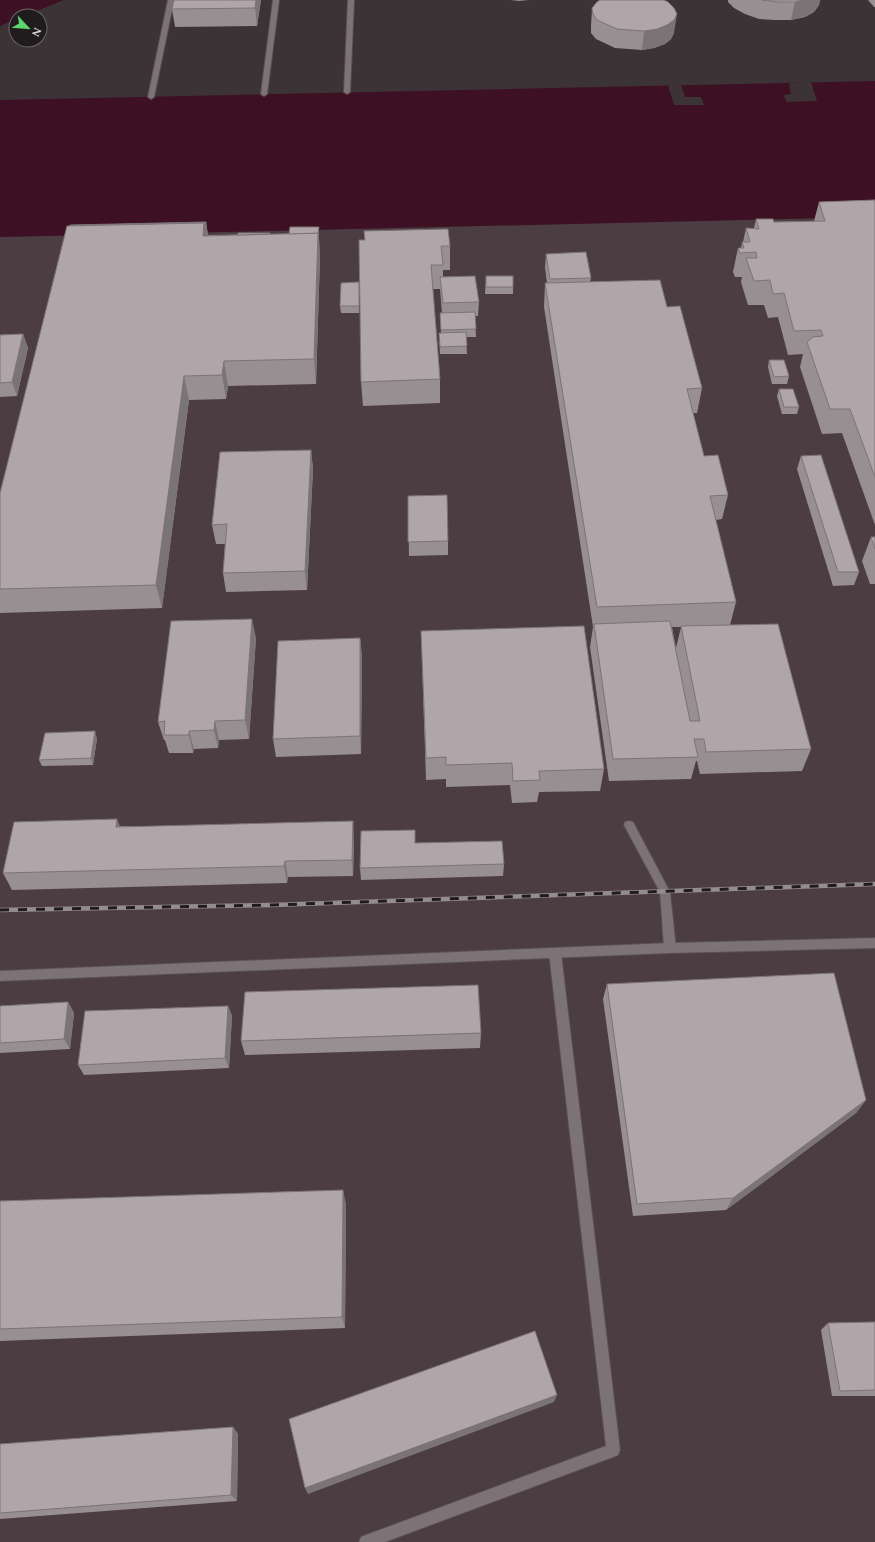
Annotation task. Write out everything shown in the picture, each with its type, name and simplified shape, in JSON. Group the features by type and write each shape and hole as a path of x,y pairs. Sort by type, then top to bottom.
{"street":[{"path":"151,97 171,0"},
{"path":"264,94 276,0"},
{"path":"347,92 351,0"},
{"path":"629,825 665,892 670,948"},
{"path":"0,976 670,948 875,943"},
{"path":"366,1542 613,1450 555,953"}],"shaded area":[{"path":"0,0 64,0 44,8 8,8 8,22 0,26"},
{"path":"875,81 875,217 0,237 0,100"},
{"path":"875,217 875,1542 0,1542 0,237"}],"pier":[{"path":"811,82 817,101 786,102 784,95 791,94 789,83"},
{"path":"668,85 681,85 685,97 701,97 704,105 674,105"}],"building":[{"path":"174,0 256,0 255,8 172,9"},
{"path":"600,0 664,0 674,8 677,14 674,20 657,29 644,31 617,29 597,20 593,14 592,8"},
{"path":"762,0 803,0 795,2 779,2"},
{"path":"875,200 875,477 850,409 830,409 807,342 813,337 823,336 821,330 794,331 784,293 773,294 770,280 754,281 746,258 757,258 756,252 740,253 738,248 744,248 742,242 750,242 746,228 759,229 756,219 773,219 774,222 825,221 819,202"},
{"path":"206,222 205,228 204,223 70,226 70,225"},
{"path":"204,223 203,236 318,233 314,359 224,361 222,375 184,376 156,585 0,589 0,493 67,226"},
{"path":"290,227 319,227 318,233 289,234"},
{"path":"448,229 450,246 441,246 443,265 431,265 440,379 361,382 359,240 365,240 364,231"},
{"path":"238,233 270,233 270,234 238,235"},
{"path":"586,252 591,278 550,279 546,254"},
{"path":"475,276 479,302 443,303 440,277"},
{"path":"486,276 513,276 513,287 486,287"},
{"path":"660,280 667,307 680,306 702,388 687,389 704,456 718,455 728,495 710,496 736,602 597,607 545,283"},
{"path":"359,282 359,306 340,306 341,283"},
{"path":"475,312 476,329 441,330 440,313"},
{"path":"466,332 467,346 440,347 439,333"},
{"path":"23,334 12,382 0,383 0,335"},
{"path":"769,360 784,360 789,376 774,377"},
{"path":"779,389 793,389 799,407 784,407"},
{"path":"311,450 305,571 223,573 227,524 212,525 220,452"},
{"path":"821,455 859,572 838,572 801,456"},
{"path":"447,495 448,541 408,542 408,496"},
{"path":"871,537 875,537 875,549"},
{"path":"252,619 245,720 215,721 214,730 189,731 189,735 164,735 165,721 158,722 171,621"},
{"path":"670,621 690,721 700,721 681,626 778,624 811,749 706,752 704,739 694,739 698,757 613,759 594,624"},
{"path":"584,626 604,769 539,771 540,780 513,781 512,763 446,765 446,757 426,758 421,631"},
{"path":"360,638 360,736 273,739 278,641"},
{"path":"95,731 91,758 39,760 45,733"},
{"path":"117,819 116,827 353,821 352,860 285,861 284,866 3,873 14,822"},
{"path":"415,830 415,843 502,841 504,864 360,868 361,831"},
{"path":"834,973 866,1100 733,1198 637,1204 607,984"},
{"path":"478,985 481,1033 241,1041 245,992"},
{"path":"68,1002 64,1039 0,1043 0,1006"},
{"path":"228,1006 225,1058 78,1065 85,1011"},
{"path":"343,1190 342,1317 0,1329 0,1201"},
{"path":"875,1322 875,1390 840,1391 828,1323"},
{"path":"535,1331 557,1395 305,1488 289,1419"},
{"path":"233,1427 231,1495 0,1513 0,1444"}],"railway":[{"path":"0,910 273,905 875,884"}]}
